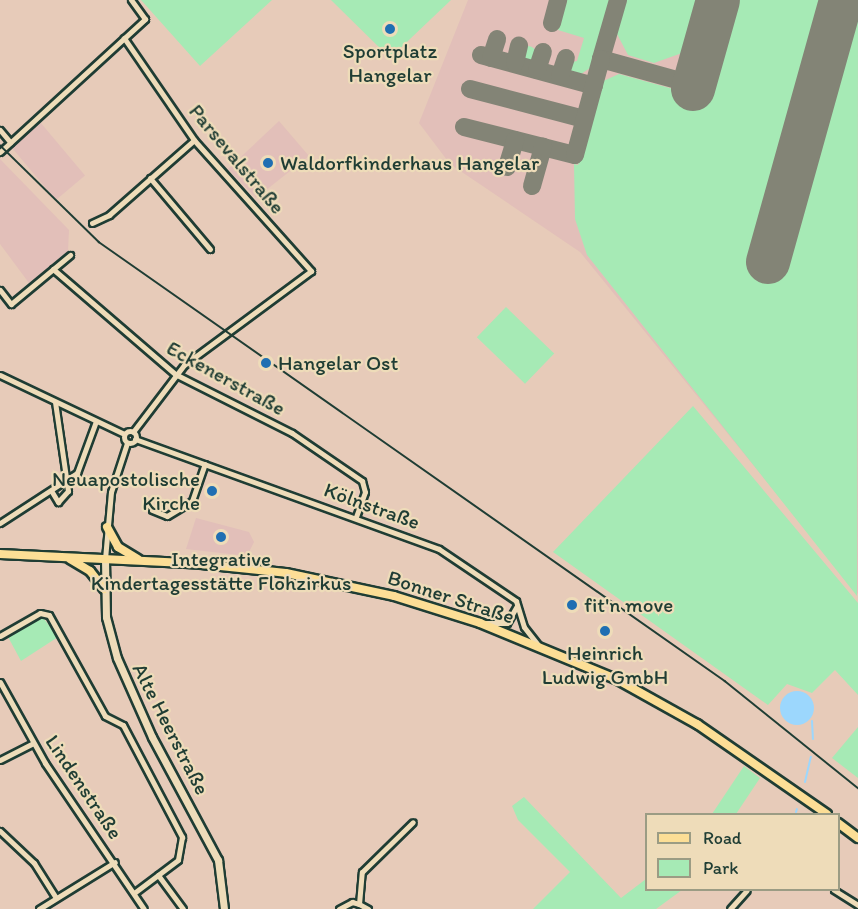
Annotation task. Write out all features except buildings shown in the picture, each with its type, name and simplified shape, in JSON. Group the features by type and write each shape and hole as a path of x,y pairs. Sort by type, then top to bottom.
{"main road":[{"path":"107,527 118,547 141,560"},
{"name":"Bonner Straße","path":"0,552 18,555 141,560 286,573 394,596 480,623 538,645 697,724 826,813"},
{"path":"66,557 90,571 104,589"},
{"path":"840,824 858,838"}],"street":[{"path":"0,152 145,18 131,0"},
{"name":"Parsevalstraße","path":"124,38 194,140 310,267 309,275 175,374"},
{"path":"0,130 10,142"},
{"path":"92,223 110,215 194,140"},
{"path":"150,178 210,249"},
{"path":"0,290 11,304 70,255"},
{"name":"Eckenerstraße","path":"53,268 175,374 292,433 362,481 365,492 356,517"},
{"path":"0,375 124,434 133,432 175,374"},
{"path":"51,492 57,502 65,497 67,481 55,402"},
{"path":"0,523 77,473 96,421"},
{"path":"127,442 135,439 133,432"},
{"path":"105,559 111,492 127,442 124,434"},
{"name":"Kölnstraße","path":"135,439 356,517 439,549 516,602"},
{"path":"152,510 167,516 192,501 205,464"},
{"name":"Alte Heerstraße","path":"105,559 104,589 117,658 152,737 218,860 224,909"},
{"path":"480,623 513,619 516,602"},
{"path":"516,602 524,627 538,645"},
{"path":"0,636 40,613 48,615 105,716 123,725 182,837 178,860 134,893"},
{"name":"Lindenstraße","path":"0,681 33,743 115,861 144,909"},
{"path":"0,760 33,743"},
{"path":"359,904 362,872 413,822"},
{"path":"0,831 34,863 56,898"},
{"path":"39,909 115,861"},
{"path":"158,875 183,909"},
{"path":"730,909 746,891"},
{"path":"835,891 856,906"},
{"path":"339,909 352,902 368,909"}],"shaded area":[{"path":"468,0 858,0 858,594 580,252 450,164 419,123"},
{"name":"Waldorfkinderhaus Hangelar","path":"279,121 309,156 256,198 228,169"},
{"path":"40,122 85,176 56,200 11,146"},
{"path":"0,159 69,230 68,251 29,283 0,244"},
{"name":"Integrative Kindertagesstätte Flohzirkus","path":"196,518 249,532 254,542 247,556 186,549"}],"green space":[{"path":"141,0 272,0 200,66"},
{"name":"Sportplatz Hangelar","path":"331,0 451,0 390,58"},
{"path":"566,0 610,0 593,66 578,76 565,72 568,63 577,61 584,38 558,30"},
{"path":"626,0 703,0 682,53 654,63 628,55 616,32"},
{"path":"734,0 858,0 857,596 587,255 575,219 574,164 578,165 601,82 619,74 706,98"},
{"path":"528,46 534,49 537,55 534,61 528,64 522,61 519,55 522,49"},
{"path":"506,307 554,354 525,384 477,337"},
{"path":"693,406 858,603 858,695 835,670 812,693 787,684 768,705 553,552"},
{"path":"41,615 58,637 21,661 7,635"},
{"path":"858,727 858,778 832,758"},
{"path":"744,766 760,778 737,813 713,813"},
{"path":"524,797 621,898 645,880 645,891 681,891 656,909 533,909 570,872 518,820 512,806"}],"water":[{"path":"797,691 809,696 814,708 809,720 797,725 785,720 780,708 785,696"}],"waterway":[{"path":"812,721 813,739"},
{"path":"805,782 811,757"}],"taxiway":[{"path":"552,23 558,0"},
{"path":"618,0 601,59 695,85"},
{"path":"491,58 497,39"},
{"path":"515,63 519,45"},
{"path":"537,70 543,52"},
{"path":"481,55 594,86"},
{"path":"560,76 566,58"},
{"path":"464,127 575,155 601,59"},
{"path":"470,89 584,119"},
{"path":"507,167 515,140"},
{"path":"532,186 543,147"}],"runway":[{"path":"693,89 718,0"},
{"path":"768,262 841,0"}],"tram line":[{"path":"0,145 99,242 725,681 858,788"}],"place":[{"name":"Sportplatz Hangelar","path":"390,29"},
{"name":"Waldorfkinderhaus Hangelar","path":"268,163"},
{"name":"Hangelar Ost","path":"266,363"},
{"name":"Neuapostolische Kirche","path":"212,491"},
{"name":"Integrative Kindertagesstätte Flohzirkus","path":"221,537"},
{"name":"fit'n move","path":"572,605"},
{"name":"Heinrich Ludwig GmbH","path":"605,631"}]}
